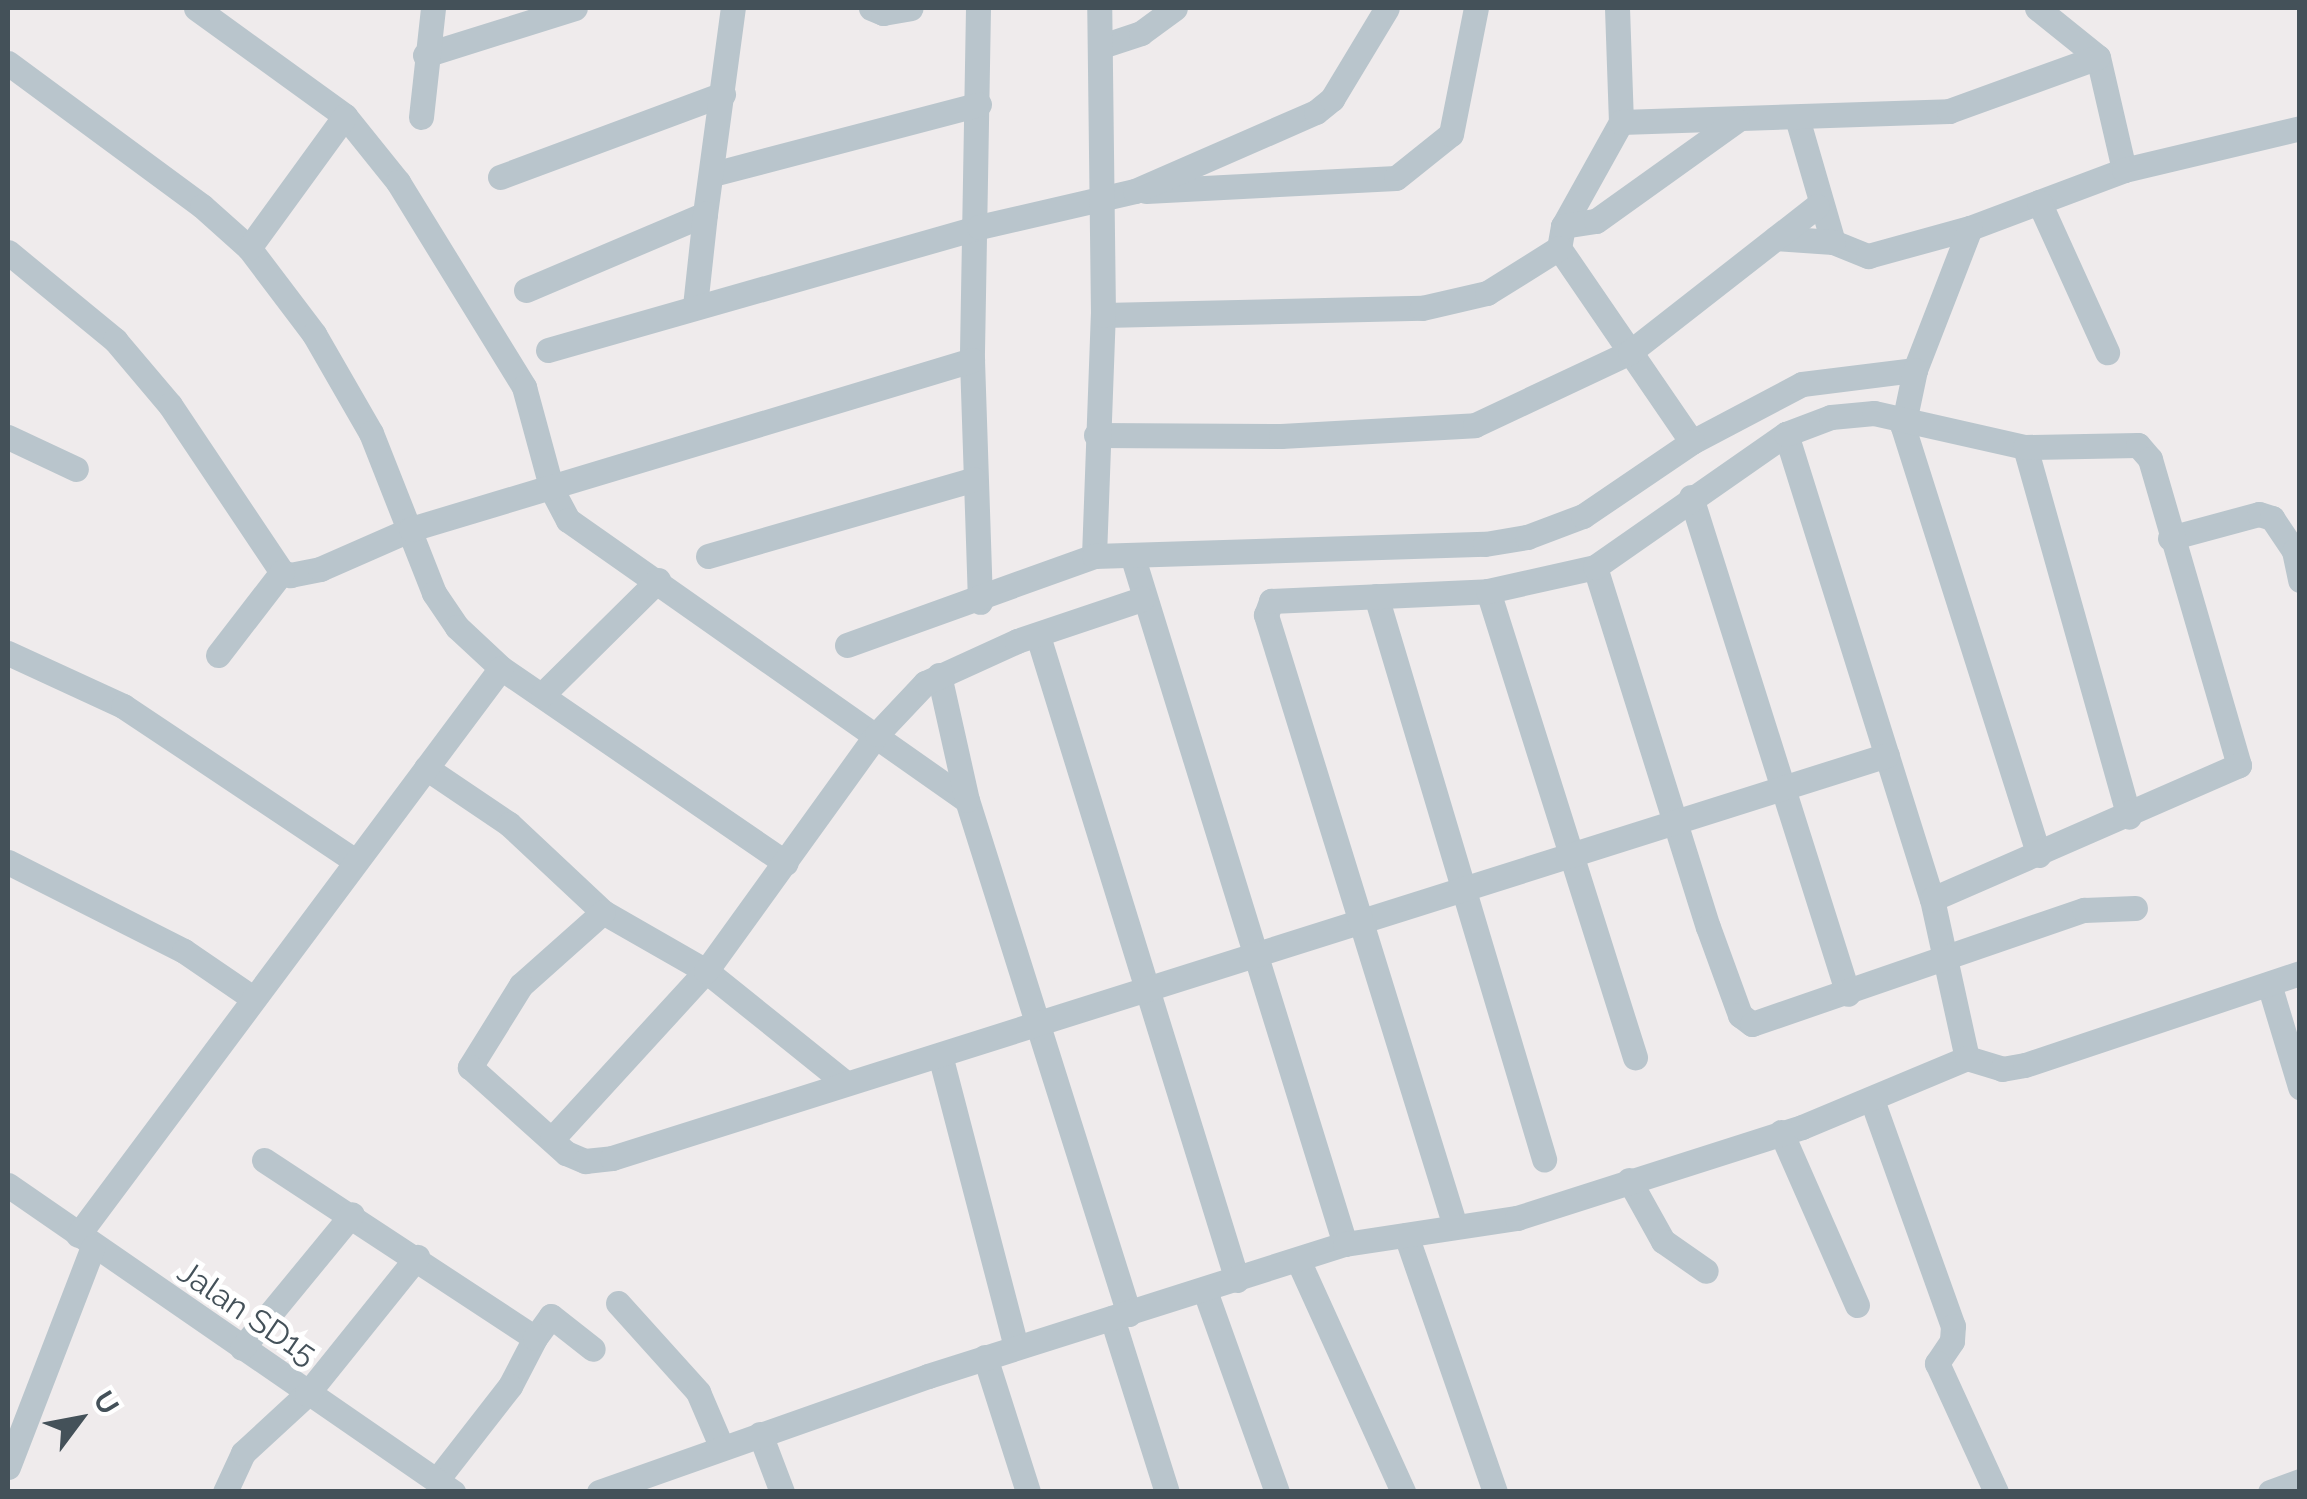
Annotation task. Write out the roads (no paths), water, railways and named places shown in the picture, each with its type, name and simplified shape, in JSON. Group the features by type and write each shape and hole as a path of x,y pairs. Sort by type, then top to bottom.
{"street":[{"path":"196,8 346,116 398,182 504,349 536,421 554,489 568,520 967,800"},
{"path":"421,116 433,8"},
{"path":"425,54 575,8"},
{"path":"695,306 734,8"},
{"path":"871,8 883,14 911,8"},
{"path":"978,8 979,227 972,360 980,602"},
{"path":"1094,556 1103,315 1099,8"},
{"path":"1102,46 1141,33 1175,8"},
{"path":"548,350 979,227 1135,190 1316,112 1332,99 1387,8"},
{"path":"1458,8 1495,8"},
{"path":"1135,190 1247,190 1396,178 1431,156 1451,134 1476,8"},
{"path":"1561,237 1621,122 1618,8"},
{"path":"2037,8 2098,58 2124,170"},
{"path":"1621,122 1956,110 2098,58"},
{"path":"8,63 249,248 314,334 372,433 444,614 501,668 786,864"},
{"path":"500,177 723,94"},
{"path":"713,174 979,104"},
{"path":"249,248 346,116"},
{"path":"1797,118 1817,206 1833,242"},
{"path":"1103,315 1422,308 1487,292 1561,237 1596,222 1737,120"},
{"path":"1776,238 1833,242 1868,256 1970,228 2124,170 2295,129"},
{"path":"2040,202 2107,352"},
{"path":"1096,435 1281,436 1475,426 1630,352 1817,206"},
{"path":"526,290 705,214"},
{"path":"1970,228 1913,375 1904,412 1905,442 2039,855"},
{"path":"1561,237 1630,352 1692,442"},
{"path":"8,252 115,340 170,405 282,572"},
{"path":"282,572 310,573 411,529 582,482 972,360"},
{"path":"552,1138 706,972 876,734 940,675 1038,636 1138,578 1527,537 1583,516 1692,442 1802,384 1913,375"},
{"path":"1455,1226 1358,922 1266,610 1274,599 1488,591 1595,566 1786,434 1831,417 1904,412 2026,447 2138,445 2150,459 2239,765 2129,817 1932,898"},
{"path":"1786,434 1932,898 1967,1058"},
{"path":"8,437 76,470"},
{"path":"2026,447 2129,817"},
{"path":"708,556 974,478"},
{"path":"1691,497 1848,994"},
{"path":"2170,538 2258,514 2282,526 2298,569"},
{"path":"846,645 980,602 1094,556 1138,578 1345,1244"},
{"path":"1595,566 1740,1015 1762,1025 2084,910 2135,908"},
{"path":"218,655 282,572"},
{"path":"543,694 658,580"},
{"path":"1488,591 1636,1057"},
{"path":"1376,596 1466,887 1544,1159"},
{"path":"1038,636 1237,1280"},
{"path":"8,653 122,706 355,861"},
{"path":"8,1466 85,1241 250,996 501,668"},
{"path":"940,675 967,800 1038,1020 1167,1492"},
{"path":"604,912 521,985 471,1059 473,1074 585,1160 612,1158 843,1081 940,1055 1038,1020 1887,755"},
{"path":"426,768 509,824 604,912 706,972 843,1081"},
{"path":"8,862 184,951 250,996"},
{"path":"599,1492 1016,1346 1206,1291 1345,1244 1523,1216 1872,1100 1967,1058 2002,1069 2026,1066 2300,973"},
{"path":"2269,984 2300,1087"},
{"path":"940,1055 1016,1346"},
{"path":"1872,1100 1953,1326 1952,1341 1937,1363 1996,1492"},
{"path":"1782,1132 1857,1305"},
{"path":"264,1160 352,1214 535,1338"},
{"path":"1629,1180 1663,1241 1706,1271"},
{"name":"Jalan SD15","path":"8,1184 85,1241 445,1486"},
{"path":"242,1348 352,1214"},
{"path":"1406,1235 1495,1492"},
{"path":"225,1492 244,1452 308,1394 418,1258"},
{"path":"1298,1260 1403,1492"},
{"path":"1206,1291 1278,1492"},
{"path":"618,1303 698,1392 722,1448"},
{"path":"445,1486 550,1316 593,1349"},
{"path":"985,1358 1028,1492"},
{"path":"8,1392 30,1407"},
{"path":"760,1434 782,1492"},
{"path":"2270,1492 2300,1481"}]}
